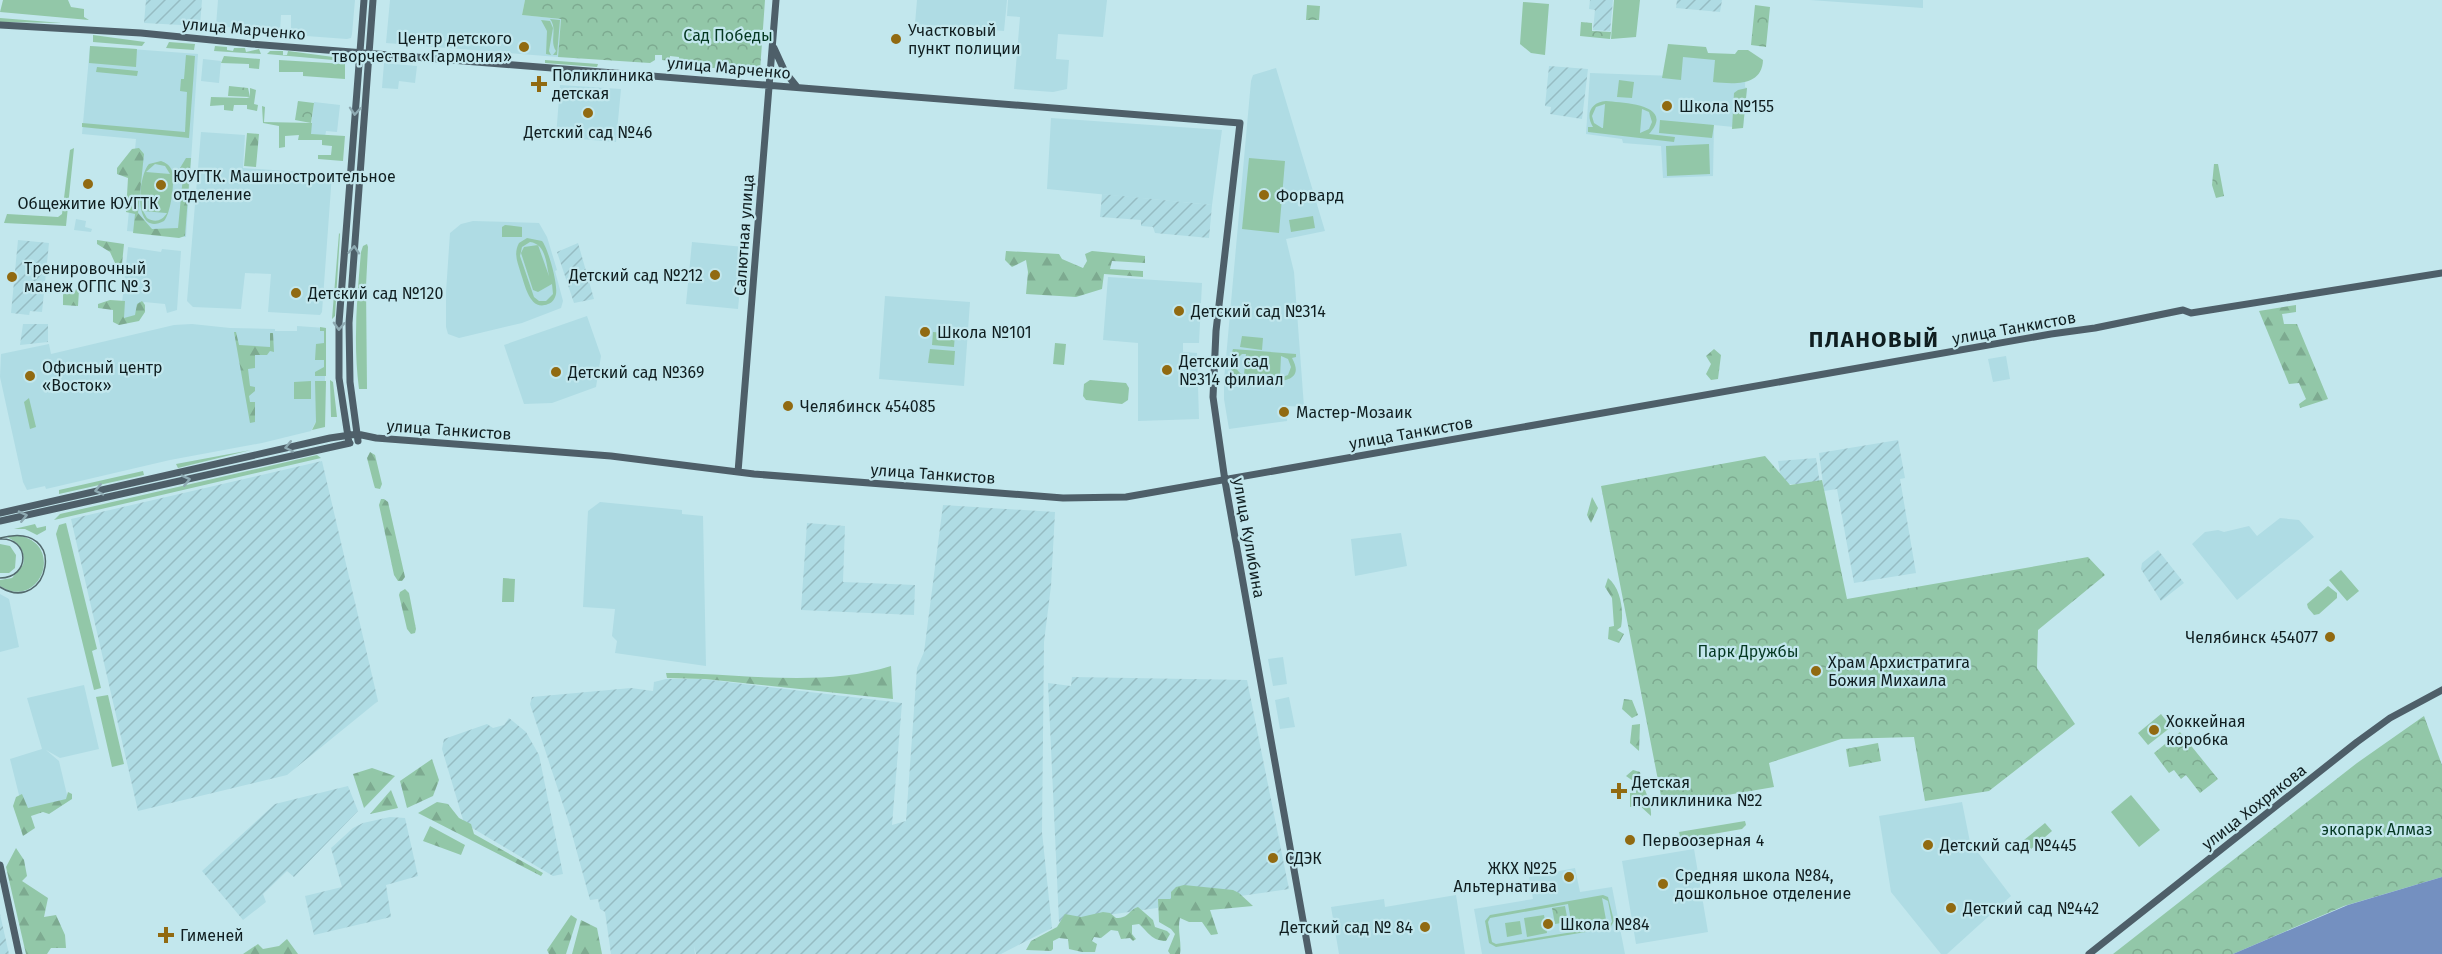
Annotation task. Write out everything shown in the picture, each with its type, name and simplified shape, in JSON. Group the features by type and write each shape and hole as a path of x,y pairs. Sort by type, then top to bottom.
{"street":[{"path":"349,443 339,378 339,323 364,0"},
{"path":"358,438 350,382 349,323 373,0"},
{"name":"Салютная улица","path":"738,472 776,0"},
{"name":"улица Марченко","path":"0,25 141,33 1239,123"},
{"path":"772,44 785,72 796,87"},
{"name":"улица Кулибина","path":"1239,123 1214,362 1213,397 1225,481 1309,954"},
{"name":"улица Танкистов","path":"0,513 346,435 358,438 611,456 738,472 1087,498 1126,497 2095,328 2183,310 2191,313 2442,273"},
{"name":"улица Танкистов","path":"0,521 349,443 358,438"},
{"path":"44,503 46,511"},
{"name":"улица Хохрякова","path":"2089,954 2357,742 2390,718 2442,690"},
{"path":"0,866 19,954"}],"shaded area":[{"path":"146,0 202,0 200,26 144,23"},
{"path":"218,0 355,0 351,38 293,35 291,15 281,15 280,31 216,26"},
{"path":"390,0 525,0 522,15 561,19 558,57 386,43"},
{"path":"917,0 1007,0 1004,31 915,24"},
{"path":"1008,0 1107,0 1103,37 1058,34 1056,59 1069,60 1067,89 1053,92 1014,89 1020,17 1007,16"},
{"path":"1590,0 1613,0 1610,31 1593,30 1595,10 1589,9"},
{"path":"1677,0 1722,0 1720,12 1676,8"},
{"path":"1810,0 1923,0 1923,8"},
{"name":"ЮУГТК. Машиностроительное отделение","path":"90,46 198,54 186,237 127,231 136,139 82,134"},
{"name":"Школа №155","path":"1677,53 1746,57 1745,87 1747,88 1743,128 1714,125 1713,176 1663,178 1661,146 1623,143 1622,139 1586,134 1590,73 1674,76"},
{"path":"203,59 221,61 219,83 201,81"},
{"path":"384,63 417,66 415,83 399,81 398,89 382,88"},
{"path":"1549,66 1588,69 1582,119 1550,114 1551,107 1545,106"},
{"path":"1276,68 1325,231 1286,239 1294,272 1304,407 1288,406 1287,421 1229,429 1224,399 1224,380 1251,81 1253,75"},
{"name":"Детский сад №46","path":"560,85 621,89 616,142 556,137"},
{"path":"314,102 340,105 337,132 326,131 325,137 310,135"},
{"path":"1051,118 1222,130 1212,205 1047,189"},
{"path":"201,132 245,135 243,168 332,174 320,315 268,312 271,274 245,273 241,309 193,307 187,301"},
{"path":"1102,194 1212,205 1209,238 1155,233 1153,227 1141,226 1141,220 1100,217"},
{"path":"76,219 86,221 85,227 92,229 91,232 74,230"},
{"path":"473,221 539,223 547,237 557,270 555,271 563,301 561,308 522,323 459,338 448,334 446,292 450,233 461,224"},
{"path":"18,240 49,243 42,312 30,311 29,315 11,313"},
{"name":"Детский сад №212","path":"692,242 744,247 738,309 686,304"},
{"path":"578,243 594,299 574,303 557,252"},
{"path":"128,247 161,252 162,249 181,251 177,310 167,313 165,304 144,302 139,318 120,322"},
{"path":"1108,277 1202,283 1199,343 1183,343 1183,352 1197,353 1199,419 1138,421 1138,343 1103,340"},
{"name":"Школа №101","path":"885,296 970,302 964,386 879,379"},
{"name":"Детский сад №369","path":"587,316 601,356 596,387 552,403 524,404 504,345"},
{"path":"23,324 48,324 48,342 20,345"},
{"path":"174,325 275,329 275,331 297,331 297,326 325,328 325,423 315,423 311,431 262,443 170,460 46,489 45,486 27,490 23,482 0,377 1,354 49,344 51,354"},
{"path":"2006,356 2010,379 1993,382 1988,359"},
{"path":"1898,440 1905,478 1900,479 1916,573 1854,583 1837,489 1824,491 1819,453"},
{"path":"1816,458 1820,484 1782,484 1778,461"},
{"path":"322,461 378,701 287,775 138,811 71,519"},
{"path":"600,502 682,510 682,514 703,516 706,666 615,653 617,641 612,636 615,609 583,607 588,511"},
{"path":"943,505 1055,512 1051,586 1044,642 1042,832 1052,928 1001,954 696,954 694,946 695,954 611,954 605,912 600,909 598,899 590,900 569,823 530,704 532,697 631,688 653,691 654,682 666,679 702,679 902,703 892,825 906,821 917,668 924,652"},
{"path":"2280,518 2299,520 2314,537 2237,600 2192,544 2205,532 2218,530 2224,532 2249,526 2257,536"},
{"path":"807,523 845,526 843,582 915,585 914,615 801,610"},
{"path":"1401,533 1407,566 1355,576 1351,539"},
{"path":"2158,550 2184,583 2161,601 2141,569 2142,563"},
{"path":"0,594 9,599 19,647 0,652"},
{"path":"1283,657 1287,684 1273,686 1268,659"},
{"path":"1072,677 1247,680 1289,889 1059,922 1048,683 1071,686"},
{"path":"84,685 99,749 60,758 46,750 59,761 68,799 23,811 10,759 42,749 27,698"},
{"path":"1289,697 1295,727 1280,729 1275,700"},
{"path":"509,718 526,732 539,755 563,874 553,876 464,823 442,749 444,739 487,724 493,728 504,725"},
{"path":"348,786 358,811 294,877 287,871 263,894 266,902 243,920 202,871 275,804"},
{"path":"1962,802 1970,842 2011,896 1947,954 1941,954 1891,892 1879,816"},
{"path":"390,817 405,818 418,876 386,885 391,917 314,935 305,896 342,887 331,848 353,828 363,823"},
{"name":"Средняя школа №84, дошкольное отделение","path":"1694,849 1708,932 1636,944 1622,861"},
{"name":"Школа №84","path":"1575,868 1580,892 1612,887 1625,954 1482,954 1474,909 1533,899 1529,877"},
{"path":"1456,895 1465,954 1339,954 1331,907 1384,899 1385,907"},
{"path":"0,914 9,954 0,954"}],"green space":[{"path":"3,0 68,0 71,7 84,9 84,17 89,20 0,12"},
{"name":"Сад Победы","path":"525,0 765,0 760,71 682,66 679,57 670,56 670,61 662,60 662,55 655,55 655,60 650,63 558,57 561,19 522,15"},
{"path":"1614,0 1640,0 1636,37 1611,39"},
{"path":"1523,2 1549,4 1545,55 1531,53 1520,44"},
{"path":"1307,5 1320,6 1319,20 1306,20"},
{"path":"1755,5 1770,7 1766,47 1751,45"},
{"path":"0,18 62,23 0,22"},
{"path":"550,19 560,20 557,55 553,55 556,51"},
{"path":"541,20 550,21 553,28 549,51 551,55 546,54 547,31"},
{"path":"1581,22 1592,23 1592,31 1611,32 1610,39 1580,36"},
{"path":"93,35 145,42 142,46 93,42"},
{"path":"169,42 195,44 194,50 166,48"},
{"path":"1668,44 1706,47 1708,53 1735,54 1738,50 1748,50 1763,60 1758,75 1745,82 1713,82 1715,60 1683,57 1681,80 1662,78"},
{"path":"90,46 137,49 136,67 89,63"},
{"path":"215,46 227,47 227,50 233,51 234,48 245,48 246,52 259,49 261,54 214,51"},
{"path":"270,51 283,51 283,55 287,55 288,51 341,58 344,61 267,54"},
{"path":"186,55 195,56 189,138 82,127 82,123 185,132 187,92 180,91 181,79 184,79"},
{"path":"224,56 260,59 259,69 249,68 249,64 221,63"},
{"path":"279,60 345,64 345,79 303,76 303,72 279,72"},
{"path":"545,60 598,64 597,67 545,63"},
{"path":"97,67 138,71 137,76 96,72"},
{"path":"1619,80 1634,82 1632,98 1617,97"},
{"path":"229,86 248,88 250,97 228,96"},
{"path":"250,88 256,90 254,104 258,105 257,111 247,109 247,105 234,105 233,111 224,110 224,105 210,106 211,97 250,97"},
{"path":"1747,88 1743,128 1732,129 1734,93"},
{"path":"298,101 314,103 311,123 295,120"},
{"path":"1601,102 1634,104 1652,111 1656,116 1656,124 1649,134 1675,137 1674,142 1588,132 1588,127 1593,127 1590,118 1591,110 1593,106","holes":["1605,104 1603,128 1602,128 1594,123 1592,116 1596,107","1642,109 1649,112 1652,122 1649,129 1640,133"]},
{"path":"262,106 265,107 264,122 312,123 311,134 345,136 343,161 318,159 318,155 331,155 332,146 322,145 322,140 298,140 299,135 285,136 285,147 279,148 279,126 263,123"},
{"path":"1660,120 1714,125 1712,138 1659,133"},
{"path":"247,133 259,134 256,167 244,166"},
{"path":"1709,144 1710,174 1667,176 1666,146"},
{"path":"74,148 66,226 4,223 7,214 58,217 62,214 70,150"},
{"path":"139,148 144,154 138,213 152,229 178,228 183,176 180,168 186,158 191,158 185,236 179,238 133,233 135,214 126,212 128,178 117,174 117,168 132,149"},
{"name":"Форвард","path":"1249,158 1285,161 1279,233 1242,229"},
{"path":"161,161 168,164 173,176 169,211 164,221 154,224 147,221 142,213 140,203 142,180 149,164","holes":["155,164 165,166 170,174 146,172","143,211 166,213 167,213 156,221 147,218"]},
{"path":"2214,164 2218,164 2224,196 2216,198 2212,185"},
{"path":"1313,216 1315,228 1291,232 1289,220"},
{"path":"505,225 522,227 522,237 502,237 502,227"},
{"path":"339,233 335,316 332,319"},
{"path":"527,238 542,241 556,282 556,294 552,302 537,304 529,296 516,251 519,243","holes":["530,242 538,245 524,247 521,253 533,290 538,292 552,284 553,294 546,301 539,301 534,297 520,256 522,247","538,246 544,255 549,276"]},
{"path":"97,240 124,244 122,264 115,263 110,252 97,244"},
{"path":"367,244 367,389 359,389 356,355 357,303 361,252 363,246"},
{"path":"1006,251 1059,254 1062,259 1083,268 1087,261 1085,254 1092,251 1145,256 1145,263 1112,261 1110,269 1143,271 1143,277 1104,274 1102,289 1076,297 1026,294 1028,272 1026,260 1012,267 1005,260"},
{"path":"76,289 79,290 78,306 63,305 63,291 75,292"},
{"path":"110,300 125,301 124,318 135,315 137,304 142,301 145,305 145,312 139,321 119,325 113,322 113,310 98,308 98,304"},
{"path":"2296,305 2296,312 2282,314 2284,324 2297,324 2328,399 2300,408 2299,404 2306,399 2299,383 2289,384 2259,311"},
{"path":"320,327 326,328 326,376 315,376 315,372 324,367 324,360 315,360 316,344 324,343 324,331 320,331"},
{"path":"234,332 236,332 239,345 270,347 270,333 273,333 274,352 270,351 267,355 255,355 255,368 248,369 250,386 255,387 255,391 249,396 250,402 255,402 255,422 250,423"},
{"path":"933,332 955,334 954,347 932,345"},
{"path":"1242,336 1263,338 1262,350 1240,347"},
{"path":"1055,343 1066,344 1064,365 1053,364"},
{"path":"930,349 955,351 954,365 928,363"},
{"path":"1233,349 1296,354 1296,357 1292,358 1295,372 1293,377 1282,381 1242,378 1232,372 1232,361 1237,353 1232,352","holes":["1242,354 1246,354 1244,375 1238,371 1236,366","1281,356 1288,359 1291,367 1288,375 1280,378"]},
{"path":"1714,349 1721,355 1718,379 1711,380 1706,374 1711,364 1706,356"},
{"path":"330,380 333,382 337,417 331,417"},
{"path":"1090,380 1126,383 1129,388 1128,400 1122,404 1086,400 1083,396 1084,384"},
{"path":"311,381 311,399 294,399 294,382"},
{"path":"315,381 326,381 325,427 312,430 316,422"},
{"path":"29,398 36,427 30,429 24,402"},
{"path":"251,450 178,468 176,464"},
{"path":"370,452 375,455 382,484 380,489 375,488 374,485 367,458"},
{"path":"317,455 321,458 54,520 60,514"},
{"name":"Парк Дружбы","path":"1765,456 1790,485 1822,480 1847,599 2088,557 2105,575 2038,630 2037,668 2075,724 1989,791 1925,801 1914,737 1841,739 1769,763 1774,787 1663,806 1601,486"},
{"path":"143,471 144,475 59,494 59,490"},
{"path":"1592,497 1598,508 1591,523 1587,515"},
{"path":"381,499 388,502 405,577 402,581 398,581 394,575 379,505"},
{"path":"66,523 97,649 92,651 101,688 94,690 56,534 59,525"},
{"path":"35,524 37,528 46,526 46,530 37,535 25,529 14,529"},
{"path":"16,535 32,540 41,550 44,561 42,573 36,583 27,590 14,592 0,586 0,580 12,578 23,565 21,548 7,537"},
{"path":"0,544 10,546 16,555 15,568 9,573 0,573"},
{"path":"2341,570 2359,591 2347,601 2329,580"},
{"path":"503,578 515,579 514,602 502,602"},
{"path":"1608,578 1619,594 1622,608 1621,627 1617,630 1624,634 1619,643 1608,639 1609,627 1614,626 1612,598 1605,587"},
{"path":"2328,586 2337,593 2337,598 2319,614 2314,615 2307,604"},
{"path":"405,589 409,593 416,629 415,633 411,634 407,629 399,595"},
{"path":"891,666 893,699 705,679 667,678 666,673 808,678 864,673"},
{"path":"108,695 124,764 112,767 96,697"},
{"path":"1624,699 1632,700 1638,715 1632,718 1622,709"},
{"name":"Хоккейная коробка","path":"2161,714 2171,727 2148,745 2138,733"},
{"name":"экопарк Алмаз","path":"2424,716 2442,765 2442,877 2344,906 2233,954 2113,954 2357,763"},
{"path":"1640,724 1639,751 1630,743 1632,725"},
{"path":"2180,732 2218,779 2200,793 2186,775 2181,779 2174,770 2169,773 2154,753"},
{"path":"1878,743 1881,761 1849,767 1846,749"},
{"path":"432,759 439,780 433,796 407,808 400,781"},
{"path":"372,768 395,776 364,808 353,774"},
{"path":"1633,770 1640,772 1651,816 1639,805 1630,807 1630,793 1636,793 1636,783 1626,776"},
{"path":"391,790 398,808 370,814"},
{"path":"68,792 72,794 72,799 49,814 43,812 31,816 35,828 23,836 13,806 16,797 22,794 28,808 66,799"},
{"path":"2131,795 2160,830 2139,847 2111,812"},
{"path":"437,802 448,804 459,818 471,824 474,834 543,873 541,876 418,813"},
{"path":"1745,821 1746,825 1742,829 1684,839 1680,837 1679,832"},
{"path":"2045,823 2052,831 2031,849 2024,840"},
{"path":"430,826 465,845 461,855 423,841"},
{"path":"16,848 24,860 27,876 22,881 48,898 44,917 56,915 65,935 66,948 51,948 47,954 26,954 6,867"},
{"path":"1184,885 1233,890 1253,906 1210,910 1218,934 1211,935 1202,922 1189,922 1180,918 1180,954 1170,954 1168,951 1175,934 1159,922 1158,899 1171,899 1171,892 1176,887"},
{"path":"1603,895 1608,897 1614,921 1610,928 1496,947 1489,943 1485,921 1490,915","holes":["1602,898 1608,901 1612,922 1609,925 1596,928 1607,925","1568,904 1573,932 1496,944 1492,942 1488,922 1490,918"]},
{"path":"1565,906 1568,922 1555,924 1552,908"},
{"path":"1138,907 1153,920 1155,927 1170,934 1166,941 1154,938 1139,924 1132,925 1132,934 1136,939 1133,941 1130,938 1121,939 1118,931 1111,930 1101,938 1094,937 1092,941 1097,944 1095,952 1069,949 1068,939 1059,938 1053,941 1051,951 1026,950 1031,941 1057,927 1065,914 1081,917 1103,912 1121,918"},
{"path":"571,915 577,919 566,954 549,954 547,950"},
{"path":"1544,915 1547,933 1527,937 1524,918"},
{"path":"581,920 597,928 602,954 572,954"},
{"path":"1520,921 1522,934 1507,937 1505,923"},
{"path":"287,939 298,954 243,954 258,944 263,949 279,946"}],"water":[{"path":"2442,877 2442,954 2233,954 2348,905"}],"tram line":[{"path":"0,538 22,536 37,542 44,553 45,567 40,580 31,589 17,593 0,587"},
{"path":"0,539 10,540 17,544 23,558 22,565 17,572 0,578"}],"place":[{"name":"Участковый пункт полиции","path":"896,39"},
{"name":"Центр детского творчества «Гармония»","path":"524,47"},
{"name":"Поликлиника детская","path":"539,84"},
{"name":"Школа №155","path":"1667,106"},
{"name":"Детский сад №46","path":"588,113"},
{"name":"Общежитие ЮУГТК","path":"88,184"},
{"name":"ЮУГТК. Машиностроительное отделение","path":"161,185"},
{"name":"Форвард","path":"1264,195"},
{"name":"Детский сад №212","path":"715,275"},
{"name":"Тренировочный манеж ОГПС № 3","path":"12,277"},
{"name":"Детский сад №120","path":"296,293"},
{"name":"Детский сад №314","path":"1179,311"},
{"name":"Школа №101","path":"925,332"},
{"name":"Детский сад №314 филиал","path":"1167,370"},
{"name":"Детский сад №369","path":"556,372"},
{"name":"Офисный центр «Восток»","path":"30,376"},
{"name":"Челябинск 454085","path":"788,406"},
{"name":"Мастер-Мозаик","path":"1284,412"},
{"name":"Челябинск 454077","path":"2330,637"},
{"name":"Храм Архистратига Божия Михаила","path":"1816,671"},
{"name":"Хоккейная коробка","path":"2154,730"},
{"name":"Детская поликлиника №2","path":"1619,791"},
{"name":"Первоозерная 4","path":"1630,840"},
{"name":"Детский сад №445","path":"1928,845"},
{"name":"СДЭК","path":"1273,858"},
{"name":"ЖКХ №25 Альтернатива","path":"1569,877"},
{"name":"Средняя школа №84, дошкольное отделение","path":"1663,884"},
{"name":"Детский сад №442","path":"1951,908"},
{"name":"Школа №84","path":"1548,924"},
{"name":"Детский сад № 84","path":"1425,927"},
{"name":"Гименей","path":"166,935"}],"district":[{"name":"ПЛАНОВЫЙ","path":"1874,339"}]}
